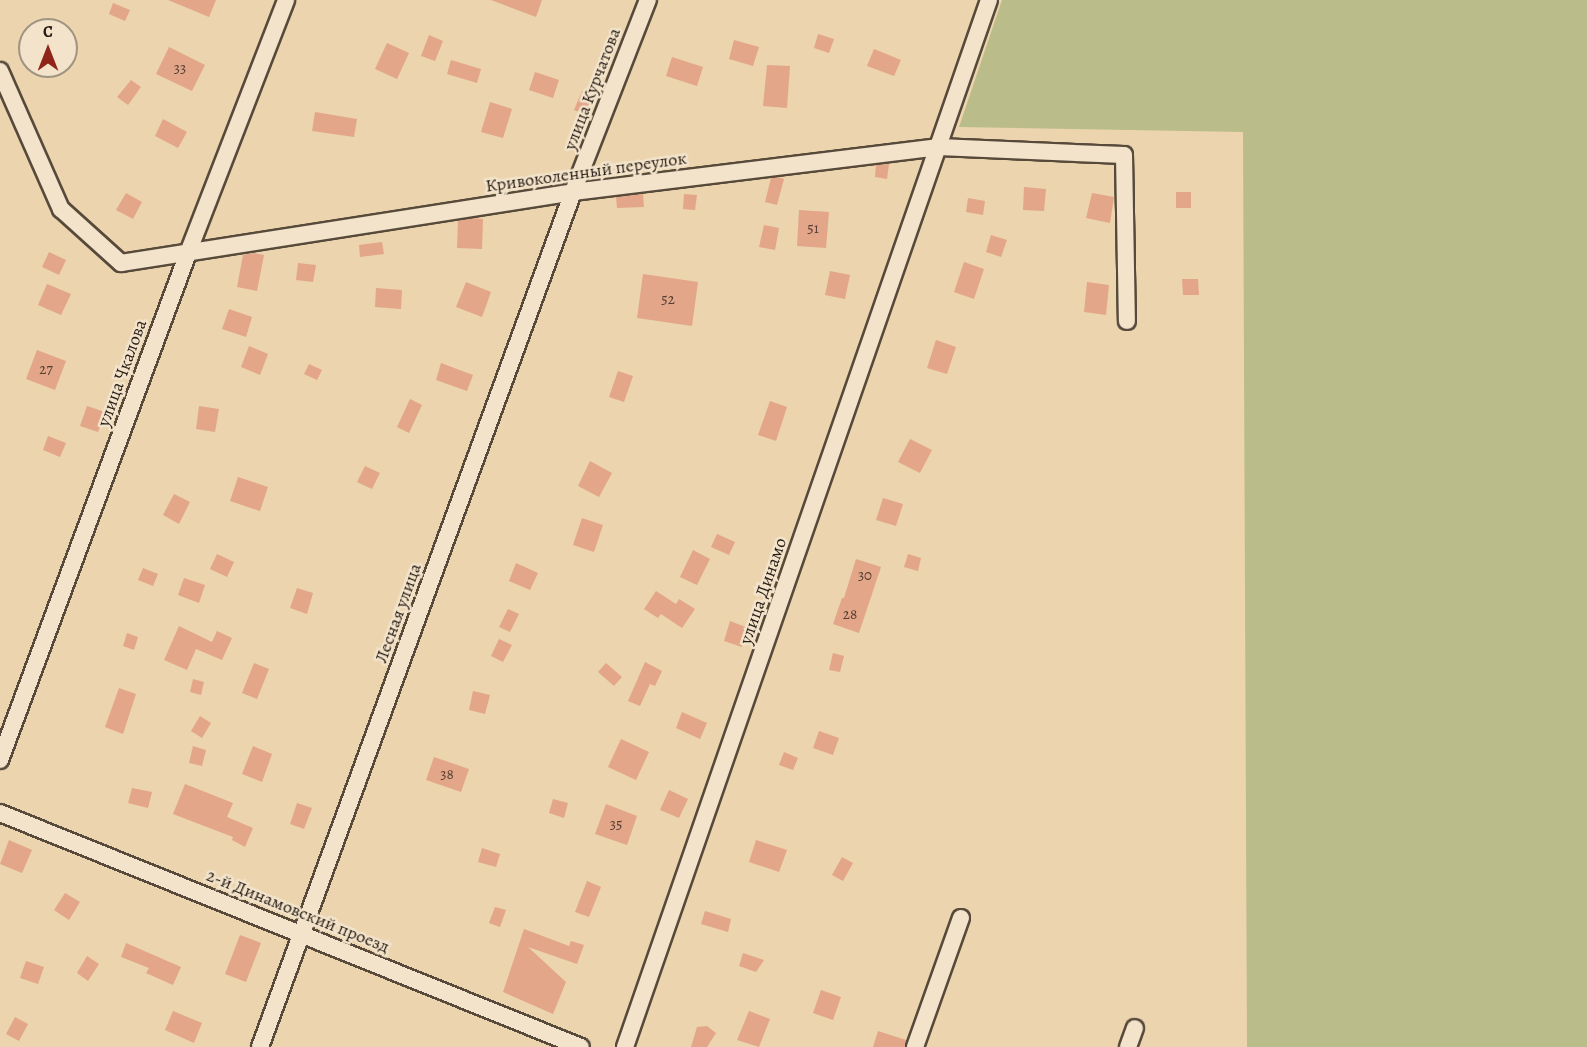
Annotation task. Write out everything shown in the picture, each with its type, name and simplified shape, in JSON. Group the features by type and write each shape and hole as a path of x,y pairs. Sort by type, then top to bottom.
{"street":[{"name":"улица Чкалова","path":"0,760 188,253 286,0"},
{"name":"улица Курчатова","path":"573,192 648,0"},
{"name":"улица Динамо","path":"625,1047 989,0"},
{"name":"Кривоколенный переулок","path":"0,71 61,210 121,263 573,192 939,147 1124,154 1127,321"},
{"name":"Лесная улица","path":"260,1047 573,192"},
{"name":"2-й Динамовский проезд","path":"0,813 581,1047"},
{"path":"915,1047 961,918"},
{"path":"1128,1047 1135,1028"}],"green space":[{"path":"1002,0 1587,0 1587,1047 1247,1047 1243,132 959,127"}],"building":[{"path":"168,0 216,0 209,17"},
{"path":"491,0 542,0 536,17"},
{"path":"113,3 130,10 125,21 109,14"},
{"path":"818,34 834,39 829,53 814,48"},
{"path":"429,35 443,41 435,61 421,56"},
{"path":"734,40 759,47 753,66 729,59"},
{"path":"387,43 409,53 397,79 375,69"},
{"path":"169,47 205,65 192,91 156,74"},
{"path":"874,49 901,60 894,76 867,66"},
{"path":"672,57 703,67 697,86 666,76"},
{"path":"451,60 481,69 477,83 447,74"},
{"path":"767,65 790,66 787,108 763,106"},
{"path":"535,72 559,80 553,98 529,90"},
{"path":"131,80 141,87 128,105 117,97"},
{"path":"582,91 594,96 586,115 574,110"},
{"path":"490,102 512,109 503,138 481,132"},
{"path":"315,112 357,119 354,137 312,131"},
{"path":"163,119 187,132 178,148 155,136"},
{"path":"889,164 887,179 875,177 876,165"},
{"path":"771,178 784,179 777,205 765,202"},
{"path":"1024,187 1046,189 1044,211 1023,210"},
{"path":"1176,192 1191,192 1191,208 1176,208"},
{"path":"126,193 142,202 133,219 116,210"},
{"path":"1092,193 1114,197 1110,223 1086,218"},
{"path":"643,194 644,207 617,208 616,197"},
{"path":"684,194 697,195 695,210 683,209"},
{"path":"968,198 985,201 983,215 966,212"},
{"path":"799,210 829,212 826,248 797,246"},
{"path":"483,219 482,249 457,248 458,221"},
{"path":"764,225 779,228 775,250 759,247"},
{"path":"991,235 1007,240 1001,257 986,252"},
{"path":"382,242 384,254 360,257 359,245"},
{"path":"49,252 66,260 59,275 42,267"},
{"path":"254,253 264,255 257,291 237,287 243,255"},
{"path":"964,262 984,269 974,299 954,292"},
{"path":"298,263 316,265 313,282 296,280"},
{"path":"830,271 850,275 845,299 825,295"},
{"path":"643,274 698,282 692,326 637,318"},
{"path":"1182,279 1198,279 1199,295 1183,295"},
{"path":"466,282 491,292 482,317 456,307"},
{"path":"1087,282 1109,285 1106,315 1084,312"},
{"path":"47,284 71,294 61,315 38,305"},
{"path":"376,288 402,290 401,309 375,307"},
{"path":"229,309 252,317 246,337 222,329"},
{"path":"936,340 956,347 947,374 927,368"},
{"path":"249,346 268,354 260,375 241,367"},
{"path":"37,350 66,361 55,390 26,379"},
{"path":"441,363 473,375 467,391 436,380"},
{"path":"309,364 322,370 317,380 304,374"},
{"path":"618,371 633,376 624,402 609,397"},
{"path":"410,399 422,405 409,433 397,427"},
{"path":"770,401 787,407 776,441 758,435"},
{"path":"87,406 105,412 98,432 80,426"},
{"path":"199,406 219,409 215,432 196,429"},
{"path":"48,436 66,443 60,457 43,450"},
{"path":"910,439 932,450 920,473 898,462"},
{"path":"590,461 612,473 599,497 578,486"},
{"path":"365,466 380,473 372,489 357,482"},
{"path":"238,477 268,487 260,511 230,501"},
{"path":"174,494 190,502 179,524 163,515"},
{"path":"883,498 903,504 896,526 876,520"},
{"path":"582,518 603,525 594,552 573,545"},
{"path":"717,534 735,542 729,555 711,547"},
{"path":"693,550 710,559 697,585 680,577"},
{"path":"217,554 234,562 227,577 210,569"},
{"path":"908,554 921,558 918,571 904,567"},
{"path":"856,559 881,567 859,633 833,624"},
{"path":"516,563 538,573 530,590 509,581"},
{"path":"143,568 158,574 153,586 138,580"},
{"path":"184,578 205,585 199,603 178,595"},
{"path":"297,588 313,593 307,614 290,608"},
{"path":"656,591 676,604 679,599 695,609 682,628 661,614 658,618 644,609"},
{"path":"508,609 519,614 510,632 499,627"},
{"path":"730,621 748,628 742,647 724,641"},
{"path":"179,626 212,642 217,631 232,638 222,660 196,649 187,670 164,660"},
{"path":"127,633 138,637 134,650 123,646"},
{"path":"499,639 512,645 503,662 491,656"},
{"path":"833,653 844,656 840,672 829,670"},
{"path":"645,662 662,671 655,686 650,684 640,706 628,701"},
{"path":"254,663 269,669 257,699 242,693"},
{"path":"606,663 622,677 614,686 598,672"},
{"path":"193,679 204,682 201,695 190,692"},
{"path":"119,688 136,694 123,734 105,727"},
{"path":"473,691 490,695 485,714 469,710"},
{"path":"682,712 707,723 700,739 676,728"},
{"path":"200,716 211,723 202,738 191,731"},
{"path":"819,731 839,738 833,755 813,748"},
{"path":"621,739 649,752 636,780 608,767"},
{"path":"193,746 206,750 202,766 189,763"},
{"path":"253,746 272,754 262,782 242,774"},
{"path":"784,752 798,758 793,770 779,765"},
{"path":"434,757 469,769 461,792 426,780"},
{"path":"185,784 233,803 227,817 253,828 245,847 232,840 233,837 173,814"},
{"path":"132,788 152,792 148,808 128,803"},
{"path":"669,790 688,799 679,818 660,810"},
{"path":"553,799 568,803 564,818 549,813"},
{"path":"297,803 312,808 304,829 290,824"},
{"path":"606,804 637,816 627,845 595,834"},
{"path":"9,840 32,850 22,873 0,864"},
{"path":"756,840 787,850 779,872 749,862"},
{"path":"482,848 500,854 496,867 478,862"},
{"path":"842,857 853,863 843,881 832,875"},
{"path":"587,881 601,887 589,917 575,912"},
{"path":"65,893 80,902 69,920 54,910"},
{"path":"495,907 506,910 500,927 489,923"},
{"path":"705,911 731,919 728,932 701,924"},
{"path":"524,929 569,946 571,941 584,945 577,964 528,947 566,982 553,1014 503,992"},
{"path":"240,935 261,943 246,982 225,974"},
{"path":"126,943 181,967 173,985 146,973 149,968 121,957"},
{"path":"743,953 764,960 756,972 739,966"},
{"path":"87,956 99,964 88,981 77,973"},
{"path":"26,961 44,967 38,984 20,978"},
{"path":"821,990 841,997 833,1020 813,1013"},
{"path":"173,1011 202,1023 194,1043 165,1030"},
{"path":"749,1011 770,1019 759,1047 737,1040"},
{"path":"15,1017 28,1024 19,1041 6,1034"},
{"path":"707,1026 716,1033 707,1047 691,1047 697,1027"},
{"path":"878,1031 906,1040 905,1047 873,1047"}]}
